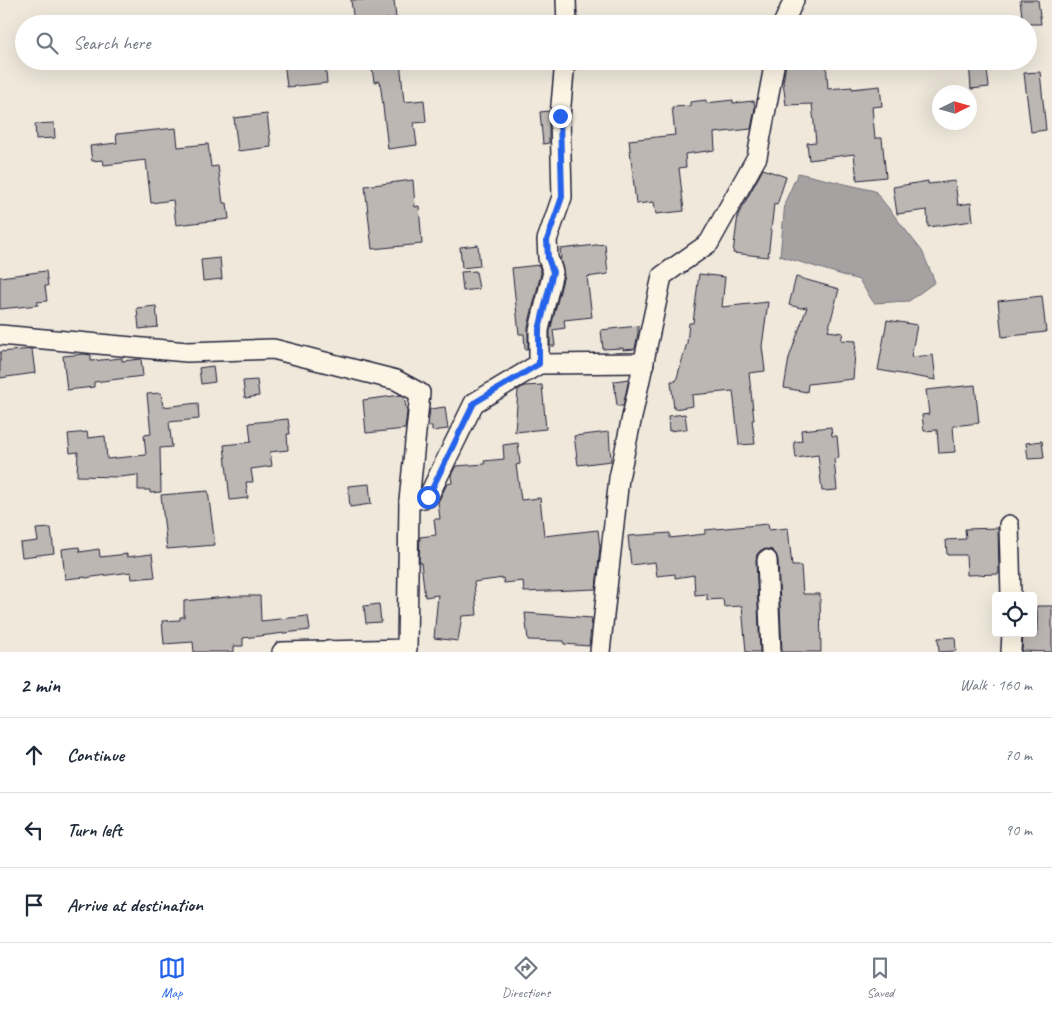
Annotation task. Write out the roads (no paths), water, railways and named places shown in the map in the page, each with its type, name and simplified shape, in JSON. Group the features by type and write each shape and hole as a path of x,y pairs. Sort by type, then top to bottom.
{"street":[{"path":"566,0 566,15"},
{"path":"776,0 781,15"},
{"path":"786,15 794,0"},
{"path":"539,364 539,330 553,272 548,258 547,240 562,197 560,116 564,70"},
{"path":"600,652 619,478 662,276 709,243 756,157 773,70"},
{"path":"0,335 186,352 273,349 396,380 420,394 409,500 407,651 282,652"},
{"path":"409,500 428,497 474,403 539,364 644,363"},
{"path":"1009,525 1011,592"},
{"path":"767,560 771,652"},
{"path":"1011,652 1012,637"}]}
